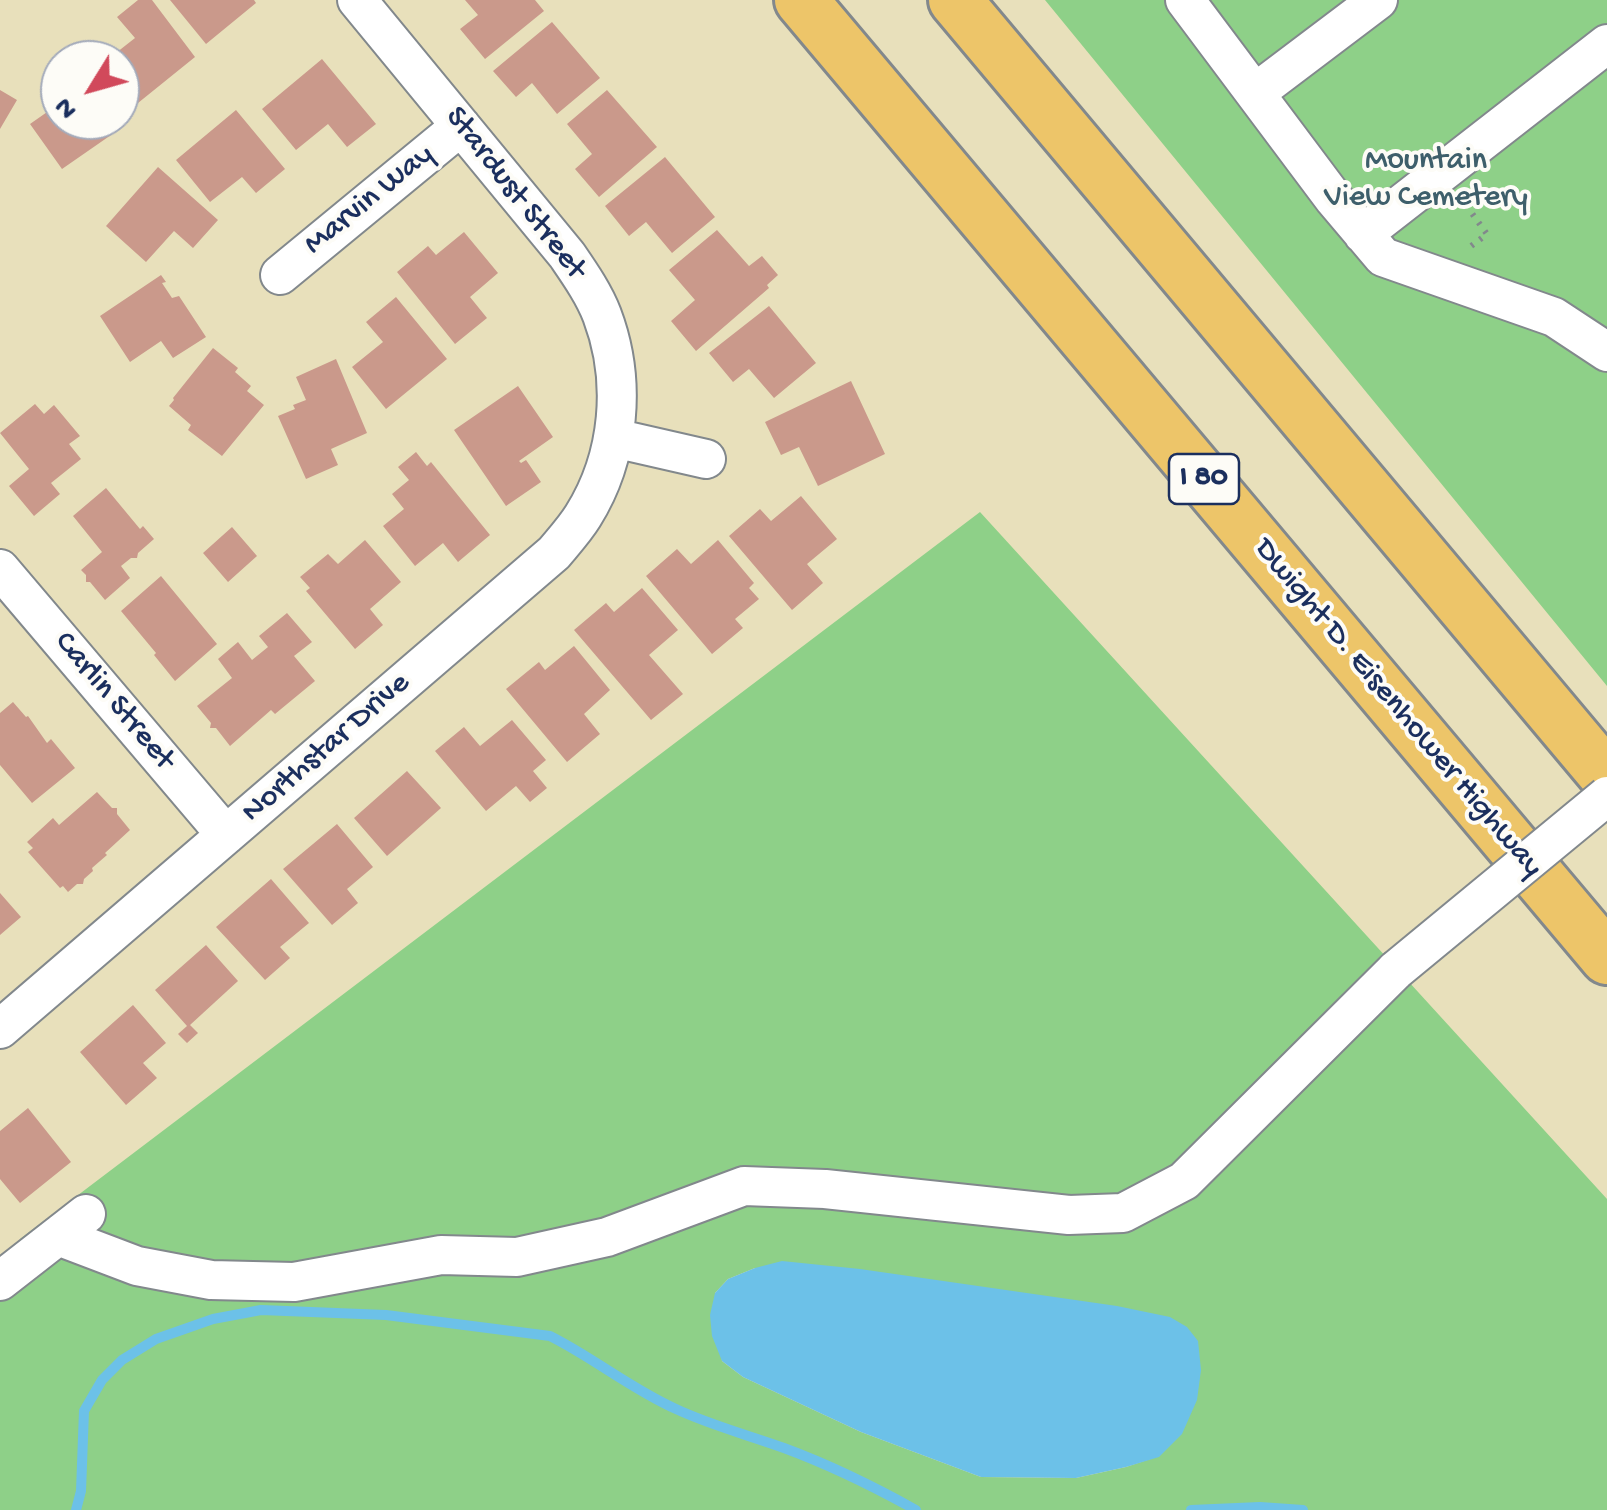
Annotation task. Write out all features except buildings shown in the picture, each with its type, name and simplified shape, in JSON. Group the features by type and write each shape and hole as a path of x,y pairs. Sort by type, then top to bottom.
{"highway":[{"name":"Dwight D. Eisenhower Highway","path":"801,0 1607,958"},
{"path":"955,0 1607,777"}],"street":[{"name":"Stardust Street","path":"357,0 583,278 602,315 614,355 618,395 614,438"},
{"path":"1185,0 1382,258 1554,316 1607,352"},
{"path":"1255,93 1378,0"},
{"path":"1363,234 1607,44"},
{"name":"Marvin Way","path":"280,275 461,126"},
{"path":"614,438 706,460"},
{"name":"Northstar Drive","path":"0,1029 554,553 582,518 601,481 614,438"},
{"name":"Carlin Street","path":"0,569 226,835"},
{"path":"0,1280 72,1225 137,1266 212,1280 294,1282 441,1255 517,1257 608,1237 744,1186 826,1189 1069,1215 1122,1213 1184,1181 1396,970 1607,796"}],"path":[{"path":"1433,275 1487,234 1442,172"}],"green space":[{"name":"Mountain View Cemetery","path":"1045,0 1607,0 1607,686"},
{"path":"980,512 1607,1199 1607,1510 0,1510 0,1291 37,1262 20,1239","holes":["755,1268 1159,1456 1076,1478 981,1477 861,1432 743,1377 722,1361 715,1293 728,1279"]}],"water":[{"path":"782,1261 1117,1306 1170,1317 1187,1327 1198,1341 1201,1370 1197,1400 1182,1434 1159,1457 1076,1478 981,1477 861,1432 743,1377 722,1361 712,1336 710,1315 715,1293 728,1279"}],"waterway":[{"path":"76,1510 81,1491 84,1411 102,1380 122,1360 156,1339 213,1319 261,1310 386,1315 550,1336 676,1409 818,1461 916,1510"},
{"path":"1191,1510 1303,1510"}]}
